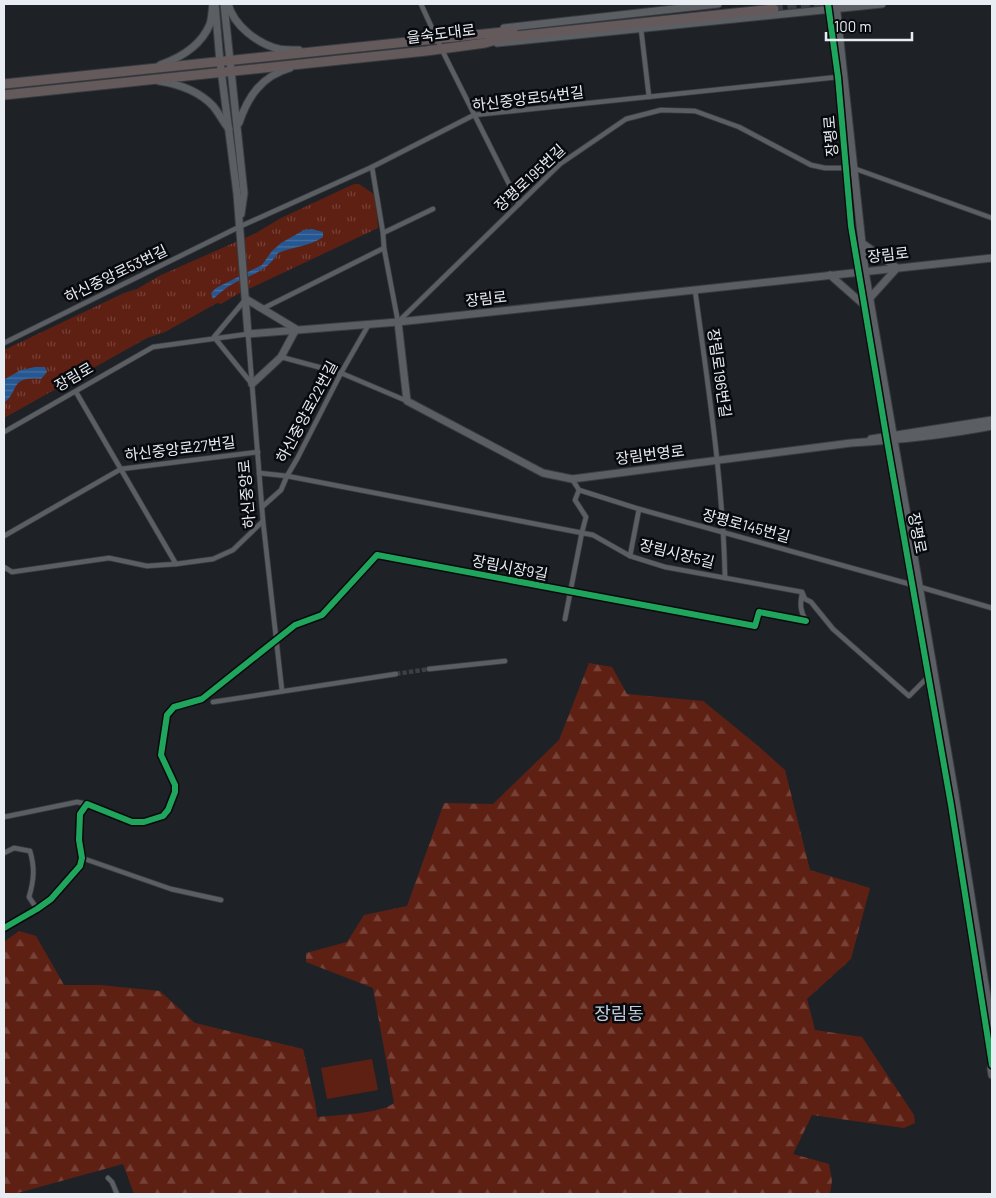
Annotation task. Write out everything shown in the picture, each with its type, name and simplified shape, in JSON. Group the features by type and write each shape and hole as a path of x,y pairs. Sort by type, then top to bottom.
{"highway":[{"path":"485,38 774,6"},
{"name":"을숙도대로","path":"4,84 150,69 221,67 232,71 308,63 485,38"},
{"name":"을숙도대로","path":"4,95 148,80 221,67 231,61 317,52 439,44"}],"street":[{"path":"214,4 230,130 239,230"},
{"path":"150,69 174,61 198,42 210,23 214,4"},
{"path":"224,4 244,193 239,230"},
{"path":"228,4 234,17 250,34 264,44 280,49 317,52"},
{"path":"420,4 518,204"},
{"name":"을숙도대로","path":"485,38 506,28 718,4"},
{"name":"을숙도대로","path":"485,38 507,42 832,6 882,4"},
{"name":"장평로","path":"832,6 850,168 862,243 864,305 890,438 992,1023"},
{"path":"641,28 649,97"},
{"path":"238,126 248,100 264,81 278,72 308,63"},
{"name":"하신중앙로54번길","path":"239,230 474,116 841,77"},
{"path":"148,80 173,83 202,96 213,106 230,130"},
{"name":"장평로195번길","path":"398,322 560,164 626,119 661,110 695,110 739,127 811,165 825,168 850,168 992,218"},
{"path":"281,357 341,373 407,401 398,322 384,248 372,167"},
{"name":"장평로","path":"850,168 851,226 869,299 890,438"},
{"path":"383,233 433,209"},
{"name":"하신중앙로","path":"239,230 246,296 263,521 282,691"},
{"name":"하신중앙로53번길","path":"4,342 239,230"},
{"path":"862,243 897,268 869,299"},
{"path":"262,308 384,248"},
{"name":"장림로","path":"4,432 153,346 214,337 398,322 992,258"},
{"path":"830,275 864,305"},
{"name":"장림로196번길","path":"695,290 718,460 724,534 725,578"},
{"path":"246,296 262,308 296,329 281,357 252,384 214,337 246,296"},
{"name":"하신중앙로22번길","path":"262,507 281,490 286,476 297,459 341,373 370,324"},
{"path":"76,392 176,564"},
{"name":"장림번영로","path":"407,401 543,473 572,479 890,438"},
{"path":"890,438 992,420"},
{"path":"890,438 992,426"},
{"name":"하신중앙로27번길","path":"4,536 121,469 258,452"},
{"name":"장림시장5길","path":"260,473 286,476 593,534 630,556 665,567 802,592"},
{"path":"565,619 586,517 575,500 579,490 572,479"},
{"name":"장평로145번길","path":"579,490 724,534 992,608"},
{"path":"630,556 639,509"},
{"path":"4,567 12,572 109,558 147,566 213,559 233,550 263,521"},
{"name":"장림시장9길","path":"276,640 295,625 322,615 377,555 755,626 759,612 806,621 801,613 802,592"},
{"path":"802,592 805,599 811,602 833,629 909,696 924,680 932,679"},
{"path":"4,817 77,802 87,804 132,822 144,822 163,816 168,810 175,792 175,785 161,754 167,715 174,707 202,699 276,640"},
{"path":"429,669 505,661"},
{"path":"213,702 396,674"},
{"path":"4,928 51,899 75,874 82,858 79,840 80,814 87,804"},
{"path":"4,852 14,848 30,851 34,864 34,881 29,897 37,909"},
{"path":"82,858 171,889 221,900"},
{"name":"장평로","path":"975,934 992,1075"},
{"path":"108,1178 112,1182 117,1194"}],"green space":[{"path":"354,184 359,184 375,195 378,228 236,295 221,304 217,303 165,332 147,338 4,418 4,350 124,293 137,289 159,276 256,233 281,218"},
{"path":"589,663 612,667 627,694 703,701 785,770 810,870 870,888 851,959 807,999 815,1030 862,1037 914,1115 915,1123 904,1128 812,1115 793,1154 829,1164 832,1181 830,1194 134,1194 123,1164 14,1194 4,1194 4,942 19,931 36,936 64,985 100,985 160,991 195,1023 303,1049 317,1117 369,1112 379,1110 394,1103 373,988 306,962 306,953 347,942 364,915 407,906 444,803 493,804 559,740"},
{"path":"372,1059 378,1090 327,1099 321,1068"}],"water":[{"path":"312,229 323,232 323,237 312,243 278,253 262,270 229,286 213,299 211,293 216,288 262,265 272,251 281,243 304,230"},
{"path":"45,367 47,372 41,379 19,382 4,403 5,379 21,370"}],"tunnel":[{"path":"774,9 824,4"},
{"path":"396,674 429,669"}],"cycle path":[{"path":"828,4 838,77 851,226 951,805 992,1065"},
{"path":"4,928 51,899 80,866 82,858 79,840 80,814 87,804 132,822 144,822 163,816 168,810 175,792 175,785 161,755 167,715 174,707 202,699 295,625 322,615 377,555 755,626 759,612 806,621"}],"district":[{"name":"장림동","path":"619,1014"}]}
